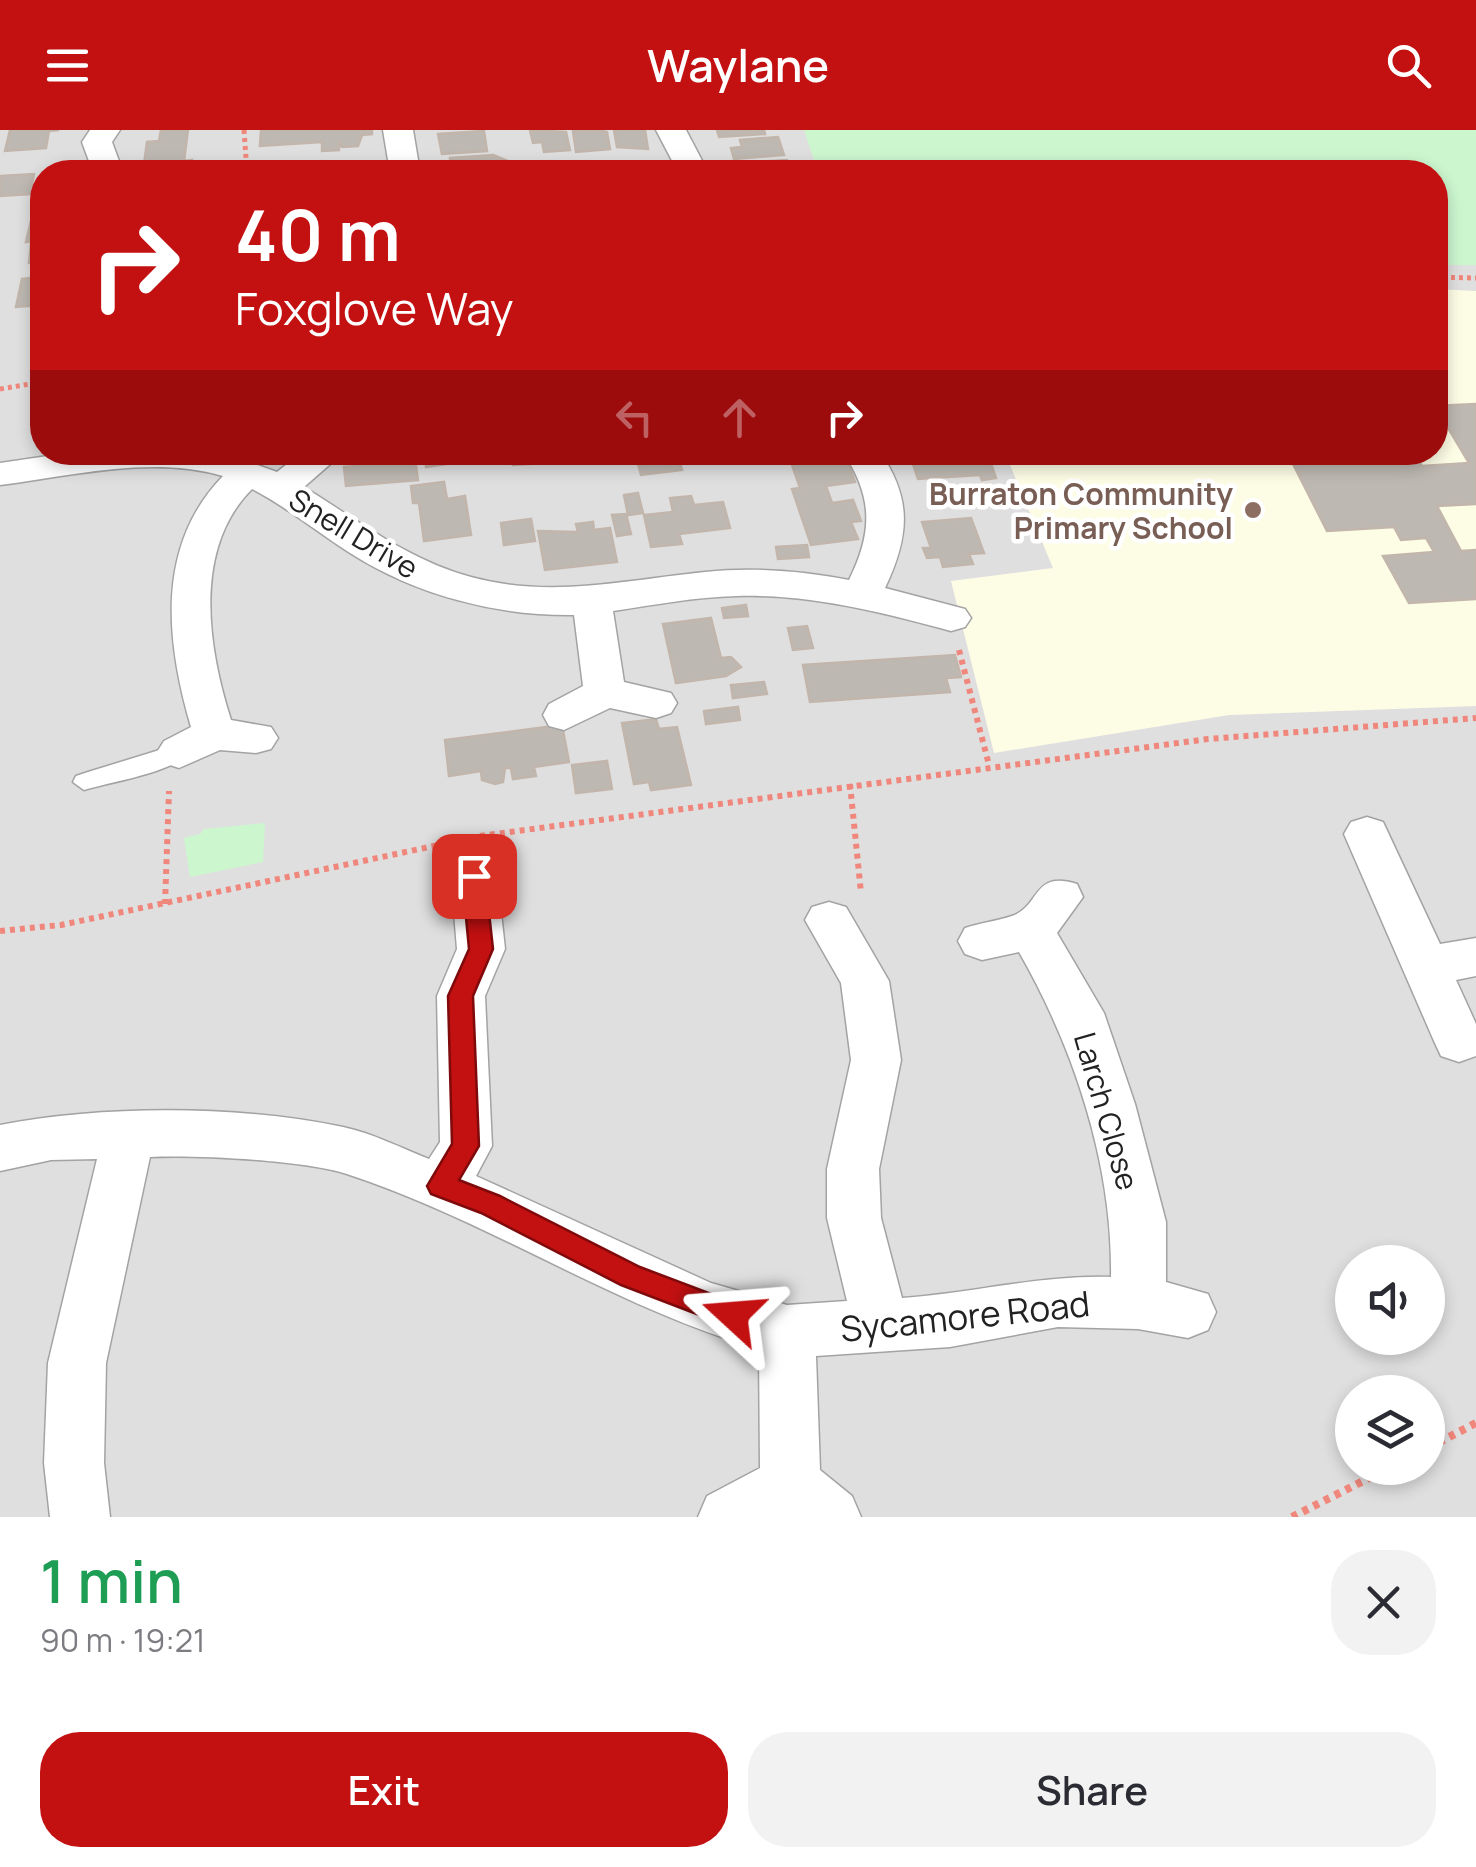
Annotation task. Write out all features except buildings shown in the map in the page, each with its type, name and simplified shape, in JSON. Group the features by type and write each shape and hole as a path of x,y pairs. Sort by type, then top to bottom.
{"street":[{"path":"104,160 97,142 106,130"},
{"path":"398,130 403,160"},
{"path":"671,130 687,160"},
{"name":"Snell Drive","path":"0,474 91,465"},
{"name":"Snell Drive","path":"223,465 264,481 407,570 452,586 521,600 592,604 735,582 863,593 952,618"},
{"path":"216,742 190,634 205,525 231,486 264,481 298,465"},
{"path":"863,593 884,550 890,518 871,465"},
{"path":"592,604 605,692"},
{"path":"564,715 605,692 656,703"},
{"path":"1367,834 1458,1041"},
{"path":"441,1186 466,1146 460,996 481,949 474,876"},
{"path":"828,920 866,981 874,1040 876,1060 853,1169 854,1218 882,1328"},
{"name":"Larch Close","path":"1024,923 1079,1013 1109,1104 1163,1307"},
{"path":"1425,966 1476,957"},
{"path":"80,1517 74,1463 78,1363 129,1134"},
{"name":"Sycamore Road","path":"0,1148 51,1138 129,1134 265,1138 344,1150 490,1204 691,1301 787,1331 950,1321 1058,1300 1163,1307"},
{"path":"728,1517 810,1501 787,1331"}],"lane":[{"path":"84,782 110,771 156,765 216,742"}],"path":[{"path":"244,130 246,160"},
{"path":"1448,277 1476,278"},
{"path":"0,389 30,384"},
{"path":"952,618 988,765 1208,739 1476,718"},
{"path":"164,904 166,796 188,760 216,742"},
{"path":"1445,1439 1476,1423"},
{"path":"1292,1517 1355,1485"}],"shaded area":[{"path":"0,130 1476,130 1476,1517 0,1517"},
{"name":"Burraton Community Primary School","path":"1448,290 1476,291 1476,706 1229,715 994,753 951,581 1053,568 1010,465 1448,465"}],"green space":[{"path":"804,130 1476,130 1476,265 1448,265 1448,160 814,160"},
{"path":"265,823 263,862 190,877 184,838 204,829"}],"place":[{"name":"Burraton Community Primary School","path":"1253,510"}],"route":[{"path":"474,876 481,949 460,996 466,1146 441,1186 553,1234 630,1276 706,1308 733,1315"}]}
